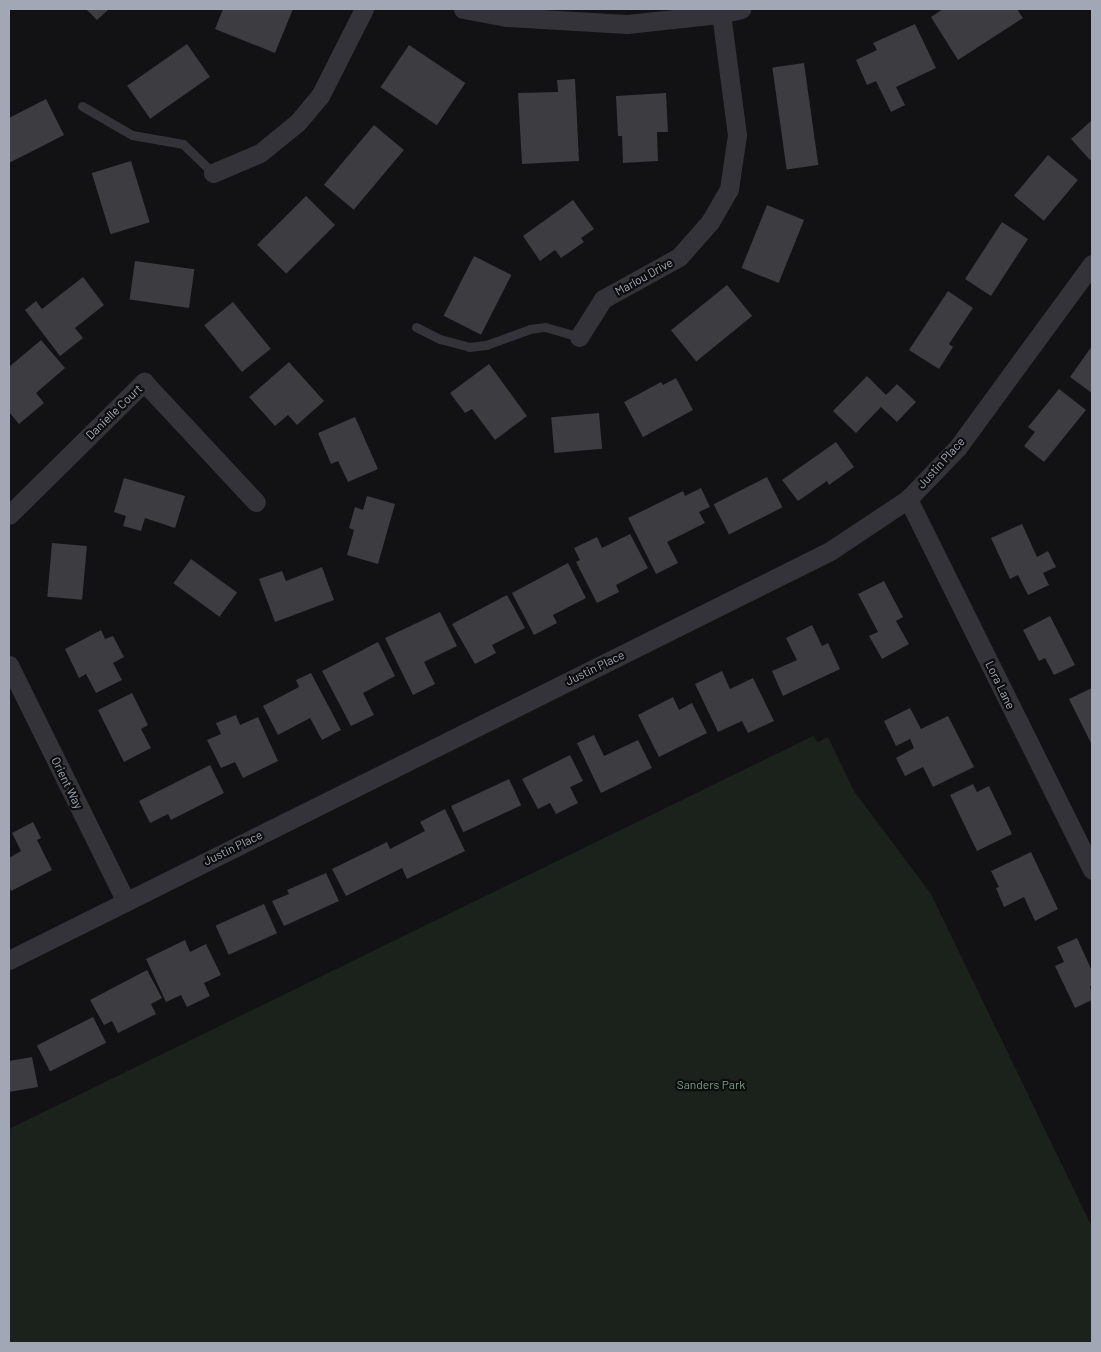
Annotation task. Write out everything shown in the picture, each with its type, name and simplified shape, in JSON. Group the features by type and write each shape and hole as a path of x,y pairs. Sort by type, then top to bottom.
{"street":[{"path":"213,172 260,152 298,122 320,96 364,9"},
{"path":"463,9 500,16 628,24 721,14 741,9"},
{"name":"Marlou Drive","path":"579,337 603,299 679,257 710,222 729,189 737,135 721,14"},
{"name":"Justin Place","path":"9,960 830,551 908,499 958,447 1092,264"},
{"name":"Danielle Court","path":"9,515 144,382 256,502"},
{"name":"Lora Lane","path":"908,499 1092,870"},
{"name":"Orient Way","path":"9,665 126,902"}],"lane":[{"path":"82,106 132,135 183,144 213,172"},
{"path":"416,327 440,339 469,347 486,345 530,329 545,327 579,337"}],"green space":[{"name":"Sanders Park","path":"813,736 818,742 828,737 854,791 931,894 1092,1227 1092,1343 9,1343 9,1129"}],"building":[{"path":"86,9 109,9 97,20"},
{"path":"223,9 293,9 275,53 215,29"},
{"path":"943,9 1017,9 1023,18 958,60 931,17"},
{"path":"915,24 936,68 896,87 905,105 891,112 876,81 867,85 856,60 877,50 873,43"},
{"path":"187,44 210,77 150,119 127,86"},
{"path":"409,45 465,83 437,125 380,87"},
{"path":"804,63 818,165 787,169 772,67"},
{"path":"575,79 579,161 522,164 518,93 558,92 557,80"},
{"path":"666,93 668,132 657,132 658,161 623,163 622,136 618,136 616,96"},
{"path":"46,99 64,135 9,163 9,118"},
{"path":"1092,120 1092,158 1090,160 1071,139"},
{"path":"374,125 404,150 354,210 324,185"},
{"path":"1048,155 1078,180 1044,221 1014,196"},
{"path":"131,161 150,222 111,234 92,173"},
{"path":"306,196 335,225 286,274 257,245"},
{"path":"573,200 594,229 581,238 584,242 561,258 555,250 540,261 523,236"},
{"path":"767,205 804,220 779,283 742,268"},
{"path":"1002,222 1028,239 991,296 965,279"},
{"path":"474,256 511,275 481,335 444,316"},
{"path":"135,261 194,269 189,308 130,300"},
{"path":"83,277 104,305 75,328 83,338 60,356 25,310 36,301 42,309"},
{"path":"727,285 752,316 696,361 671,330"},
{"path":"948,291 973,308 949,344 953,347 939,369 909,350"},
{"path":"233,302 271,349 242,372 204,325"},
{"path":"41,340 65,368 36,393 44,403 19,424 9,412 9,367"},
{"path":"1092,346 1092,393 1070,377"},
{"path":"289,362 324,401 297,425 288,415 275,426 249,397"},
{"path":"489,364 527,416 495,440 472,409 465,413 450,393"},
{"path":"867,376 886,395 897,384 916,402 897,422 881,407 856,433 833,411"},
{"path":"676,378 693,410 643,437 624,402 661,382 663,385"},
{"path":"1059,389 1086,410 1044,462 1024,446 1035,432 1028,427"},
{"path":"599,413 602,449 554,453 551,417"},
{"path":"355,417 378,469 348,482 338,461 331,464 318,433"},
{"path":"836,442 854,467 829,485 827,481 798,501 782,480"},
{"path":"767,477 782,507 729,535 714,504"},
{"path":"124,478 185,496 175,528 145,518 141,531 123,526 126,516 114,512"},
{"path":"701,488 710,507 699,512 705,523 667,542 678,563 656,574 628,518 683,491 685,496"},
{"path":"367,496 395,504 378,564 347,555 354,530 349,528 355,507 363,510"},
{"path":"1022,524 1037,557 1048,551 1056,567 1043,573 1049,585 1028,595 1018,575 1010,579 991,538"},
{"path":"630,534 648,568 616,585 619,592 597,603 576,562 580,560 574,548 597,537 602,548"},
{"path":"52,543 87,546 82,600 47,597"},
{"path":"191,559 237,593 219,617 173,583"},
{"path":"568,563 586,598 553,615 557,623 534,635 512,593"},
{"path":"322,567 334,600 275,622 259,579 282,571 286,581"},
{"path":"884,581 903,617 896,621 909,644 882,659 869,636 878,632 858,594"},
{"path":"507,595 525,628 492,645 496,653 475,664 452,624"},
{"path":"440,612 457,646 424,662 435,684 413,695 385,638"},
{"path":"1050,616 1075,665 1054,675 1045,658 1039,661 1023,630"},
{"path":"812,625 822,646 828,643 840,669 783,696 772,671 797,660 786,638"},
{"path":"101,630 105,639 113,636 124,657 113,663 122,680 96,693 86,674 79,678 65,649"},
{"path":"378,642 395,676 363,693 374,715 351,726 322,671"},
{"path":"722,671 730,689 753,678 774,721 748,733 742,721 718,732 695,684"},
{"path":"311,673 341,730 322,740 310,718 278,735 263,706 299,687 296,680"},
{"path":"1092,688 1092,745 1069,699"},
{"path":"132,693 148,725 141,729 151,748 124,762 98,710"},
{"path":"673,697 679,710 692,703 707,733 659,757 638,715"},
{"path":"910,708 921,729 948,716 974,767 933,787 923,767 905,776 896,758 914,748 910,739 896,746 884,721"},
{"path":"236,715 240,725 258,717 278,761 243,778 235,762 221,768 207,740 221,734 216,723"},
{"path":"594,735 604,756 638,740 652,768 601,793 577,743"},
{"path":"570,755 583,781 570,787 578,803 556,814 550,803 538,809 522,779"},
{"path":"210,765 224,793 171,820 168,814 150,823 139,801"},
{"path":"509,779 521,805 463,832 451,806"},
{"path":"973,784 977,792 989,786 1012,834 977,851 950,795"},
{"path":"445,809 465,851 407,879 402,868 346,896 332,869 387,842 390,849 425,831 420,822"},
{"path":"33,822 41,838 37,840 52,870 11,891 9,886 9,858 21,851 12,833"},
{"path":"1031,852 1058,909 1035,921 1024,897 1004,907 996,888 999,887 991,871"},
{"path":"326,873 339,901 284,926 272,901 289,894 287,890"},
{"path":"264,904 277,933 229,955 216,926"},
{"path":"1077,938 1092,971 1092,985 1090,986 1092,1000 1075,1008 1055,966 1064,962 1057,947"},
{"path":"185,940 190,952 206,944 221,975 204,983 210,996 187,1007 181,995 166,1002 146,959"},
{"path":"147,970 162,998 151,1004 156,1014 118,1033 112,1021 104,1025 90,1000"},
{"path":"93,1017 106,1043 50,1071 37,1046"},
{"path":"32,1057 38,1087 9,1092 9,1061"}]}
